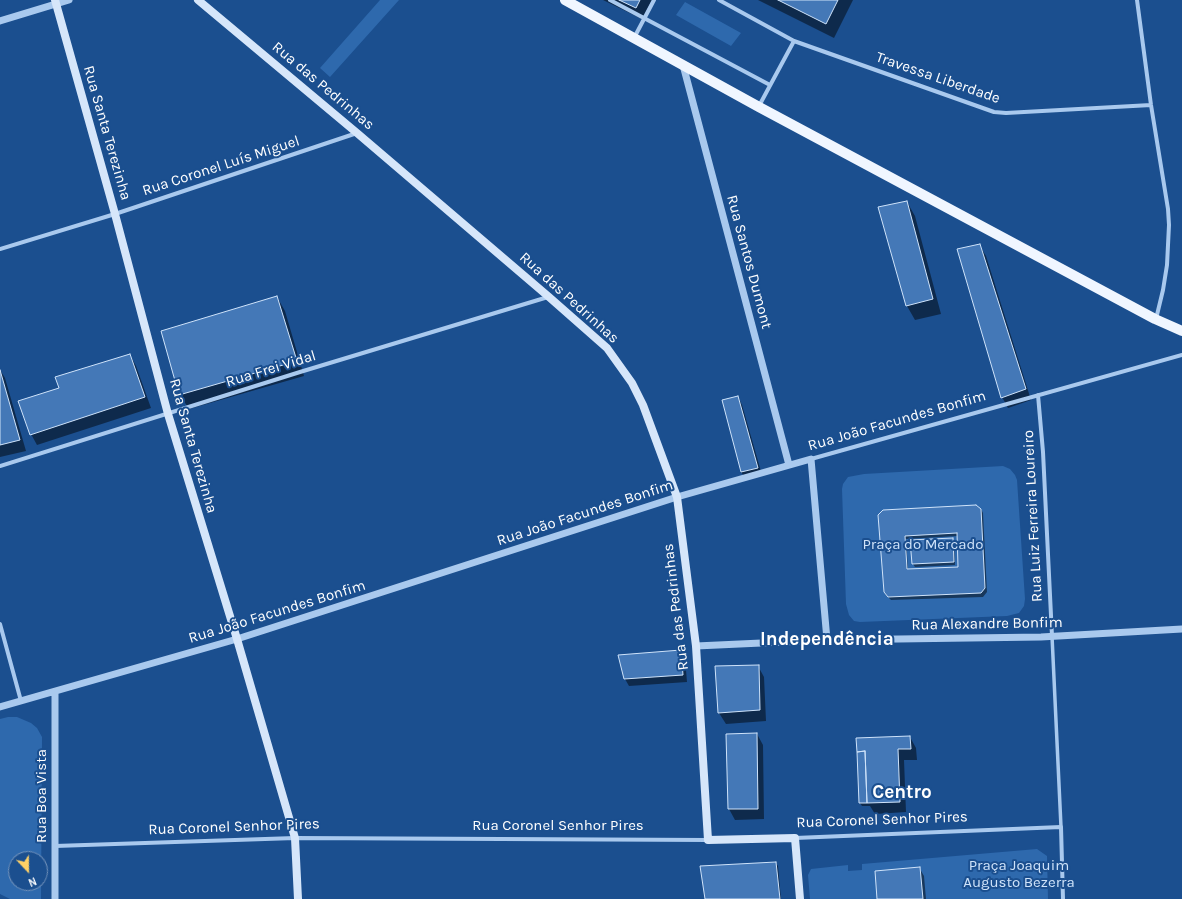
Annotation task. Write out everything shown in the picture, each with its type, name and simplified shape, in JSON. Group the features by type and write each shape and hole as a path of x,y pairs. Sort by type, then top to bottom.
{"main road":[{"name":"Rua das Pedrinhas","path":"198,0 357,133 607,348 632,382 643,405 677,497 696,646 708,840"},
{"path":"565,0 1156,319 1182,331"},
{"name":"Rua Santa Terezinha","path":"55,2 115,214 168,414 237,639 295,838 298,899"},
{"path":"795,838 800,899"},
{"name":"Rua Coronel Senhor Pires","path":"708,840 795,838"}],"street":[{"path":"0,21 55,2 69,0"},
{"path":"610,0 770,85"},
{"path":"634,38 654,0"},
{"name":"Travessa Liberdade","path":"718,0 794,41 994,112 1006,113 1150,105"},
{"path":"1137,0 1150,105 1168,209 1169,225 1167,265 1156,319"},
{"path":"759,106 794,41"},
{"name":"Rua Santos Dumont","path":"683,65 789,465"},
{"name":"Rua Coronel Luís Miguel","path":"0,249 115,214 357,133"},
{"name":"Rua Frei Vidal","path":"0,466 549,297"},
{"name":"Rua João Facundes Bonfim","path":"0,707 237,639 677,497 1182,355"},
{"name":"Rua Luiz Ferreira Loureiro","path":"1038,395 1043,452 1052,636"},
{"path":"811,459 827,640"},
{"path":"0,624 21,701"},
{"name":"Rua Alexandre Bonfim","path":"1052,636 1182,629"},
{"path":"1041,637 1052,636 1063,899"},
{"name":"Rua Alexandre Bonfim","path":"696,646 827,640 1041,637"},
{"name":"Rua Boa Vista","path":"54,692 56,899"},
{"name":"Rua Coronel Senhor Pires","path":"795,838 1061,827"},
{"name":"Rua Coronel Senhor Pires","path":"55,846 295,838 708,840"}],"green space":[{"path":"380,0 399,0 330,77 320,68"},
{"path":"685,2 741,33 731,46 676,15"},
{"name":"Praça do Mercado","path":"1003,466 1010,469 1017,480 1025,599 1024,606 1019,613 1007,616 854,621 849,615 846,604 842,489 843,484 848,477 864,474"},
{"path":"17,717 31,723 37,728 42,737 41,851 8,851 8,891 41,891 41,899 10,899 0,894 0,719"},
{"name":"Praça Joaquim Augusto Bezerra","path":"1037,849 1047,856 1048,899 810,899 808,875 811,869 848,865 848,871 862,870 862,864"}],"building":[{"path":"619,0 640,0 636,8"},
{"path":"778,0 838,0 826,24"},
{"path":"907,201 933,299 906,306 878,207"},
{"path":"980,244 1026,389 1001,398 957,249"},
{"path":"277,296 297,361 179,395 161,331"},
{"path":"130,354 145,397 30,435 18,401 59,388 55,377"},
{"path":"0,370 20,440 0,445"},
{"path":"738,396 758,468 741,472 722,400"},
{"path":"976,505 981,509 985,588 981,593 888,597 884,592 878,515 883,510","holes":["957,533 958,567 907,569 905,536"]},
{"path":"953,538 954,562 912,564 910,540"},
{"path":"681,650 683,675 624,679 618,655"},
{"path":"759,665 760,710 718,713 715,666"},
{"path":"757,733 758,809 728,809 726,734"},
{"path":"910,736 911,749 898,749 900,802 867,803 865,751 857,752 856,738"},
{"path":"865,751 867,803 859,803 857,752"},
{"path":"776,862 780,899 705,899 700,866"},
{"path":"920,867 923,899 877,899 875,871"}],"district":[{"name":"Independência","path":"827,640"},
{"name":"Centro","path":"902,793"}]}
